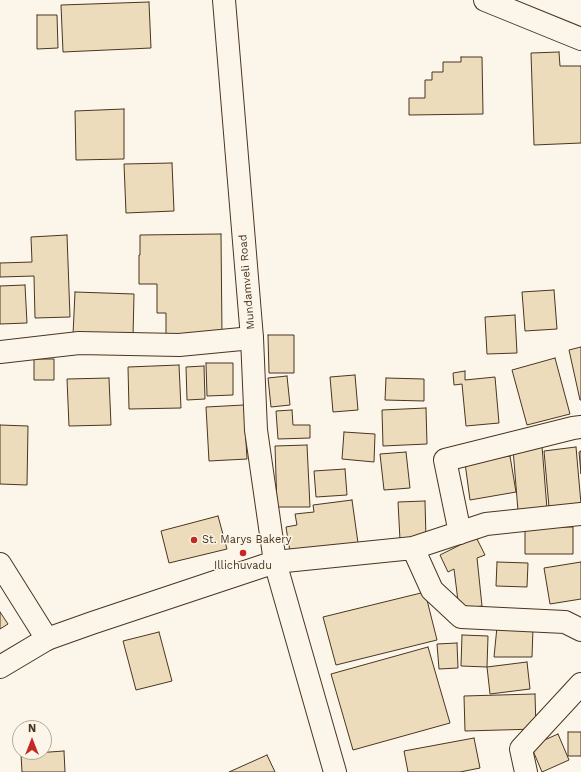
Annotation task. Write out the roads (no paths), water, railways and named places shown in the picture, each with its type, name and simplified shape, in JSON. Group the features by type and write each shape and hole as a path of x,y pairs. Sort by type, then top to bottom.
{"street":[{"name":"Mundamveli Road","path":"224,0 252,338 256,430 275,562 335,772"},
{"path":"485,0 581,40"},
{"path":"0,352 79,343 179,345 252,338"},
{"path":"460,533 445,460 573,428 581,428"},
{"path":"0,667 47,639 275,562 413,548 486,524 581,514"},
{"path":"413,548 432,590 461,617 565,622 581,630"},
{"path":"0,564 47,639"},
{"path":"526,772 522,749 581,684"}],"place":[{"name":"St. Marys Bakery","path":"194,540"},
{"name":"Illichuvadu","path":"243,553"}]}
